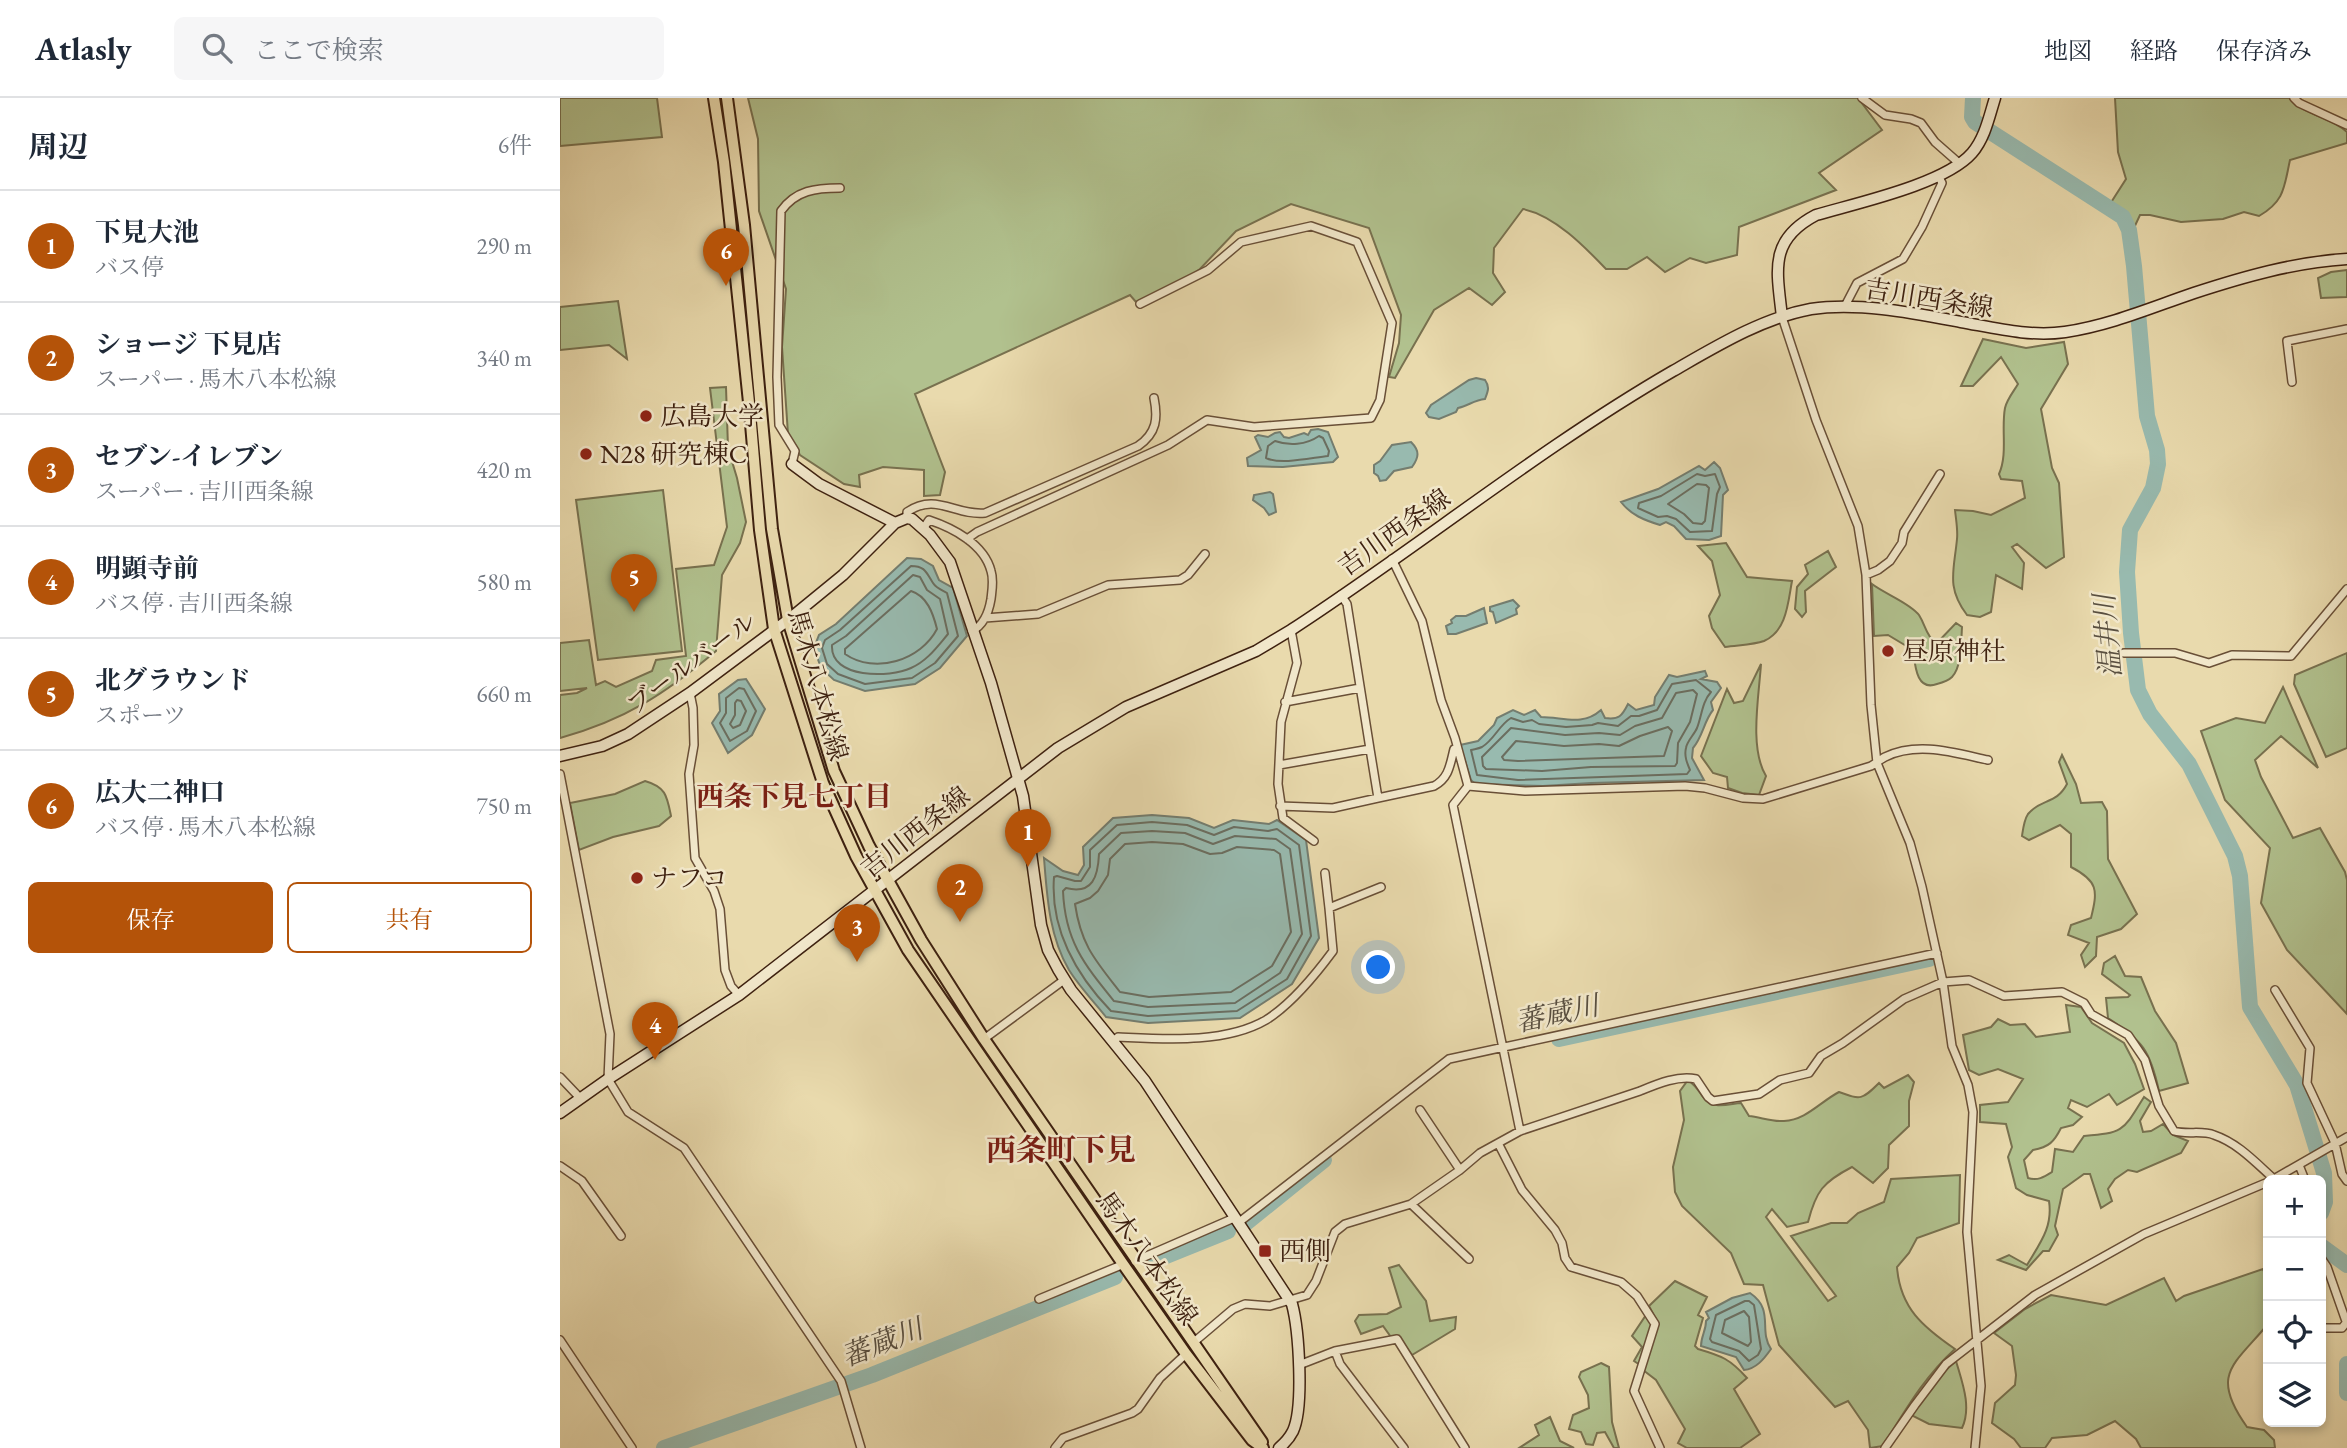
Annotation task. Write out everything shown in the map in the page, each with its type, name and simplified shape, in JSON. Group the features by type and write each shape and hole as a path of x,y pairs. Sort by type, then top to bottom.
{"main road":[{"name":"馬木八本松線","path":"714,98 727,189 760,530 774,629 822,783 874,891 908,950 1186,1354 1252,1440 1264,1448"},
{"name":"馬木八本松線","path":"727,98 744,225 772,529 788,620 834,771 921,940 984,1039 1138,1260 1264,1448"},
{"path":"1782,317 1778,279 1780,250 1791,232 1816,215 1939,177 1960,164 1972,154 1982,138 1995,98"},
{"name":"吉川西条線","path":"560,1113 739,995 1058,748 1126,707 1256,651 1291,630 1534,460 1636,393 1708,351 1782,317 1845,306 2024,333 2062,332 2107,324 2272,270 2347,259"},
{"path":"792,464 819,484 895,523 906,518 912,519 950,562 991,683 1023,796 1041,925 1048,950 1064,980 1144,1081 1290,1301 1296,1317 1299,1366 1294,1429 1288,1440 1279,1448"},
{"name":"ブールバール","path":"560,756 602,746 628,734 691,693 843,575 895,523"}],"street":[{"path":"1862,98 1885,115 1921,123 1935,142 1960,164"},
{"path":"2294,98 2299,103 2347,125"},
{"path":"1845,306 1857,283 1903,259 1935,200 1942,183 1939,177"},
{"path":"792,464 795,451 779,425 777,377 781,211 801,193 817,188 840,188"},
{"path":"967,539 977,532 1168,445 1207,420 1254,427 1336,419 1365,420 1371,418 1380,400 1392,323 1357,242 1311,226 1241,242 1208,270 1140,304"},
{"path":"1782,317 1816,420 1858,526 1866,575 1871,705 1878,763 1910,843 1937,953 1952,1046 1968,1085 1973,1112 1968,1169 1967,1232 1981,1385 1975,1448"},
{"path":"2292,382 2287,341 2347,330"},
{"path":"906,518 907,512 917,505 927,503 940,503 975,514 985,513 1138,446 1151,433 1158,419 1154,398"},
{"path":"1866,575 1890,561 1902,543 1904,532 1940,474"},
{"path":"923,529 929,520 967,539 977,547 991,570 990,604 985,618 972,631"},
{"path":"985,618 1038,614 1108,585 1180,580 1188,575 1205,554"},
{"path":"1392,559 1422,621 1441,700 1468,786"},
{"path":"2124,653 2175,653 2209,663 2232,655 2291,656 2347,589"},
{"path":"1341,595 1347,604 1378,798"},
{"path":"1291,630 1297,663 1281,722 1278,783 1280,806 1283,818 1314,841"},
{"path":"1286,702 1360,688"},
{"path":"691,693 694,708 694,745 689,774 695,858 714,891 720,909 724,970 731,986 739,995"},
{"path":"1280,806 1334,808 1434,786 1447,775 1454,749 1457,748"},
{"path":"1279,765 1370,749"},
{"path":"1468,786 1525,791 1685,786 1743,798 1763,799 1878,763 1885,757 1910,750 1941,749 1988,760"},
{"path":"560,774 610,1034 608,1079 628,1112 684,1148 843,1385 860,1448"},
{"path":"1468,786 1453,805 1520,1131"},
{"path":"1112,1042 1118,1037 1190,1038 1219,1035 1265,1020 1306,985 1333,951 1325,873"},
{"path":"1329,908 1381,887"},
{"path":"1039,1299 1236,1221 1449,1059 1937,953"},
{"path":"984,1039 1064,980"},
{"path":"1194,1342 1233,1309 1245,1304 1270,1306 1307,1295 1316,1281 1335,1232 1345,1224 1412,1204 1480,1153 1520,1131 1659,1083 1688,1077 1696,1079 1713,1101 1759,1094 1780,1080 1809,1073 1821,1056 1904,999 1943,982 1969,981 2004,996 2062,992 2084,1003 2091,1014 2128,1035 2145,1060 2159,1106 2174,1131 2213,1134 2242,1149 2266,1175"},
{"path":"2275,990 2310,1048 2307,1083 2347,1181"},
{"path":"560,1077 580,1098"},
{"path":"1420,1110 1460,1170"},
{"path":"2280,1175 2347,1137"},
{"path":"1498,1143 1522,1190 1555,1230 1571,1267 1621,1282 1651,1314 1655,1324 1634,1391 1660,1448"},
{"path":"2299,1165 2303,1175"},
{"path":"560,1166 582,1181 621,1236"},
{"path":"1885,1448 1946,1364 2035,1295 2144,1234 2263,1183"},
{"path":"1412,1204 1469,1259"},
{"path":"2326,1266 2347,1324 2342,1328 2326,1328"},
{"path":"1299,1366 1335,1351 1397,1339 1465,1448"},
{"path":"560,1340 632,1448"},
{"path":"1335,1351 1340,1364 1404,1448"},
{"path":"1055,1448 1063,1438 1138,1409 1160,1378 1186,1354"}],"green space":[{"path":"560,98 657,98 662,137 560,146"},
{"path":"748,98 1858,98 1882,130 1819,173 1836,190 1739,227 1737,255 1706,263 1690,258 1665,272 1647,257 1627,269 1606,269 1558,225 1523,209 1494,248 1493,273 1505,292 1492,305 1469,288 1434,310 1395,378 1389,377 1399,343 1401,315 1369,228 1291,204 1236,231 1200,269 1182,282 1136,302 1130,295 915,394 945,472 940,495 924,496 924,470 883,467 859,475 860,487 844,484 800,455 788,434 782,347 786,289 759,211 758,139"},
{"path":"2115,98 2289,98 2347,132 2347,143 2290,160 2279,199 2259,216 2244,212 2223,219 2181,222 2140,215 2133,230 2126,218 2110,204 2126,179 2118,152"},
{"path":"2347,270 2347,297 2321,298 2318,278 2331,272"},
{"path":"618,301 627,359 609,345 560,350 560,307"},
{"path":"1983,339 2026,348 2064,342 2068,364 2041,409 2052,468 2059,483 2064,557 2046,568 2017,544 2012,547 2024,563 2022,589 1996,575 1991,612 1980,617 1967,615 1956,596 1953,578 1957,536 1955,510 1991,515 2025,498 2022,481 2001,479 1999,474 2003,458 2005,408 2018,384 2001,357 1973,386 1961,386"},
{"path":"726,387 728,448 746,522 740,543 722,575 716,651 643,704 605,723 560,738 560,695 577,693 587,688 560,691 560,643 589,640 596,685 605,681 616,687 652,671 656,660 686,656 676,569 714,565 727,527 710,388"},
{"path":"663,490 682,651 598,660 576,500"},
{"path":"1726,543 1747,577 1792,581 1782,623 1772,636 1764,641 1725,647 1712,628 1709,616 1720,595 1712,561 1698,546"},
{"path":"1828,551 1836,567 1805,591 1806,612 1802,617 1795,609 1797,587 1808,574 1805,565"},
{"path":"1872,584 1915,611 1936,644 1956,623 1962,627 1959,660 1952,677 1937,684 1925,684 1918,675 1913,650 1888,635 1874,636"},
{"path":"2347,653 2347,748 2326,757 2294,684 2295,675"},
{"path":"1761,664 1756,737 1766,776 1759,795 1728,788 1727,777 1713,773 1701,756 1727,689 1734,703 1743,701"},
{"path":"2283,687 2318,768 2281,736 2255,760 2293,838 2320,828 2345,872 2347,1014 2287,950 2261,903 2270,848 2225,800 2201,731 2236,718 2265,723"},
{"path":"2062,755 2076,784 2081,803 2102,802 2107,811 2108,859 2137,914 2121,929 2097,937 2096,956 2085,967 2081,955 2089,943 2068,935 2071,925 2091,918 2095,893 2091,882 2071,867 2071,834 2060,825 2029,840 2022,836 2028,814 2053,799 2067,784 2059,762"},
{"path":"645,781 657,786 664,793 671,816 659,826 613,837 579,850 570,803 615,794"},
{"path":"2115,956 2125,976 2141,977 2155,1011 2176,1043 2188,1083 2159,1091 2152,1066 2143,1048 2129,1033 2108,1018 2106,998 2130,995 2102,974 2104,963"},
{"path":"2066,1005 2081,1007 2092,1023 2124,1043 2144,1089 2117,1105 2109,1094 2087,1107 2071,1100 2068,1108 2082,1117 2073,1125 2061,1128 2050,1143 2033,1150 2024,1160 2028,1178 2038,1179 2052,1172 2055,1149 2073,1152 2084,1136 2121,1128 2144,1097 2151,1102 2140,1121 2143,1132 2163,1124 2173,1135 2188,1141 2181,1153 2137,1172 2128,1170 2115,1179 2108,1189 2112,1201 2101,1208 2090,1174 2084,1174 2063,1189 2055,1226 2058,1235 2049,1251 2043,1251 2026,1270 1998,1260 2009,1255 2027,1265 2047,1227 2049,1201 2027,1195 2016,1188 2008,1157 2012,1147 2006,1124 1980,1122 1980,1105 2008,1102 2023,1079 1998,1069 1979,1075 1969,1070 1963,1035 1991,1027 1998,1019 2010,1025 2025,1024 2036,1037 2070,1032"},
{"path":"1908,1075 1914,1082 1909,1101 1909,1126 1889,1145 1888,1168 1873,1183 1852,1167 1822,1189 1814,1202 1808,1222 1787,1227 1772,1209 1766,1217 1828,1301 1836,1296 1791,1236 1831,1223 1847,1223 1858,1213 1884,1202 1891,1179 1960,1175 1959,1223 1917,1238 1897,1267 1903,1294 1915,1315 1955,1349 1924,1383 1883,1446 1870,1448 1868,1430 1848,1401 1835,1407 1779,1345 1763,1285 1744,1284 1731,1253 1682,1206 1675,1192 1673,1167 1684,1120 1680,1091 1688,1080 1711,1104 1741,1103 1749,1116 1784,1121 1806,1114 1839,1092 1861,1097 1879,1083 1884,1088"},
{"path":"1399,1265 1426,1301 1430,1321 1456,1317 1455,1329 1412,1355 1399,1338 1391,1337 1383,1326 1361,1334 1355,1321 1359,1315 1387,1314 1401,1307 1389,1268"},
{"path":"2263,1269 2263,1330 2236,1361 2228,1382 2229,1394 2247,1427 2264,1430 2274,1440 2275,1448 2141,1448 2136,1439 2115,1421 2087,1435 2052,1438 2045,1448 2021,1448 2014,1439 1992,1423 1995,1403 2015,1385 2016,1375 2012,1346 1994,1333 2025,1309 2051,1295 2106,1305 2164,1278 2176,1301"},
{"path":"1675,1281 1707,1297 1698,1315 1703,1318 1695,1346 1725,1359 1747,1378 1734,1389 1760,1434 1740,1448 1687,1448 1678,1443 1685,1429 1656,1380 1643,1370 1658,1323 1649,1306"},
{"path":"1646,1315 1653,1324 1640,1365 1634,1361 1642,1347 1632,1336"},
{"path":"1956,1361 1966,1403 1962,1428 1929,1424 1911,1415 1940,1375"},
{"path":"1601,1363 1609,1367 1612,1422 1619,1448 1614,1448 1605,1432 1597,1433 1593,1445 1586,1444 1581,1432 1569,1429 1573,1415 1589,1408 1588,1395 1579,1377 1581,1372"},
{"path":"1550,1417 1560,1441 1574,1448 1519,1448 1539,1435 1535,1425"}],"water":[{"path":"1476,378 1487,382 1485,399 1458,408 1456,412 1439,419 1429,417 1426,413 1431,405"},
{"path":"1311,430 1328,432 1338,457 1333,462 1283,467 1248,466 1247,458 1261,450 1255,437 1258,435 1268,437 1280,432 1289,438 1304,433 1308,435"},
{"path":"1411,442 1417,454 1412,467 1394,471 1386,480 1380,481 1374,473 1374,465 1392,445"},
{"path":"1714,462 1720,468 1728,490 1723,495 1721,536 1709,540 1686,539 1674,526 1666,522 1660,525 1643,519 1621,502 1658,489 1699,466 1705,470"},
{"path":"1270,492 1273,494 1276,512 1269,515 1253,500 1254,495"},
{"path":"907,558 921,559 933,566 939,580 953,588 967,636 940,668 915,684 865,691 834,680 821,668 814,648 819,635 836,624"},
{"path":"1513,600 1519,606 1516,609 1517,614 1496,623 1490,607"},
{"path":"1484,608 1487,623 1456,634 1448,634 1446,626 1452,623 1451,620 1456,616 1466,616"},
{"path":"1705,671 1707,676 1701,679 1717,682 1721,688 1711,702 1713,710 1693,748 1692,758 1704,780 1543,786 1475,784 1471,780 1460,745 1478,741 1494,725 1497,718 1513,710 1524,715 1535,710 1541,717 1579,720 1601,710 1605,718 1617,718 1628,704 1636,710 1654,705 1655,697 1669,675 1677,677"},
{"path":"746,679 765,709 752,735 728,753 712,723 720,711 719,694 738,680"},
{"path":"1152,815 1189,818 1214,828 1233,820 1269,824 1277,820 1306,840 1319,938 1292,984 1240,1018 1148,1023 1106,1017 1077,982 1062,957 1050,916 1044,858 1063,871 1078,875 1084,865 1083,847 1113,818"},
{"path":"1750,1293 1762,1306 1767,1342 1771,1349 1756,1366 1744,1370 1736,1357 1701,1346 1701,1342 1709,1318 1706,1312 1732,1298"}],"waterway":[{"name":"温井川","path":"1973,98 1972,117 1975,122 2123,217 2129,230 2147,416 2157,450 2158,464 2153,488 2130,530 2127,572 2138,690 2150,714 2189,764 2235,856 2240,876 2250,1007 2297,1085 2324,1175"},
{"name":"蕃蔵川","path":"1559,1039 1929,959"},
{"name":"蕃蔵川","path":"1246,1223 1324,1160"},
{"name":"蕃蔵川","path":"1156,1260 1228,1231"},
{"name":"温井川","path":"2326,1250 2347,1265"},
{"name":"蕃蔵川","path":"664,1448 872,1375 1115,1277"},
{"name":"温井川","path":"2347,1364 2347,1393"}],"place":[{"name":"広大二神口","path":"726,286"},
{"name":"広島大学","path":"646,416"},
{"name":"N28 研究棟C","path":"586,454"},
{"name":"北グラウンド","path":"634,612"},
{"name":"昼原神社","path":"1888,651"},
{"name":"下見大池","path":"1028,867"},
{"name":"ナフコ","path":"637,878"},
{"name":"ショージ 下見店","path":"960,922"},
{"name":"セブン-イレブン","path":"857,962"},
{"name":"明顕寺前","path":"655,1060"},
{"name":"西側","path":"1265,1251"}],"district":[{"name":"西条下見七丁目","path":"794,796"},
{"name":"西条町下見","path":"1061,1150"}]}
